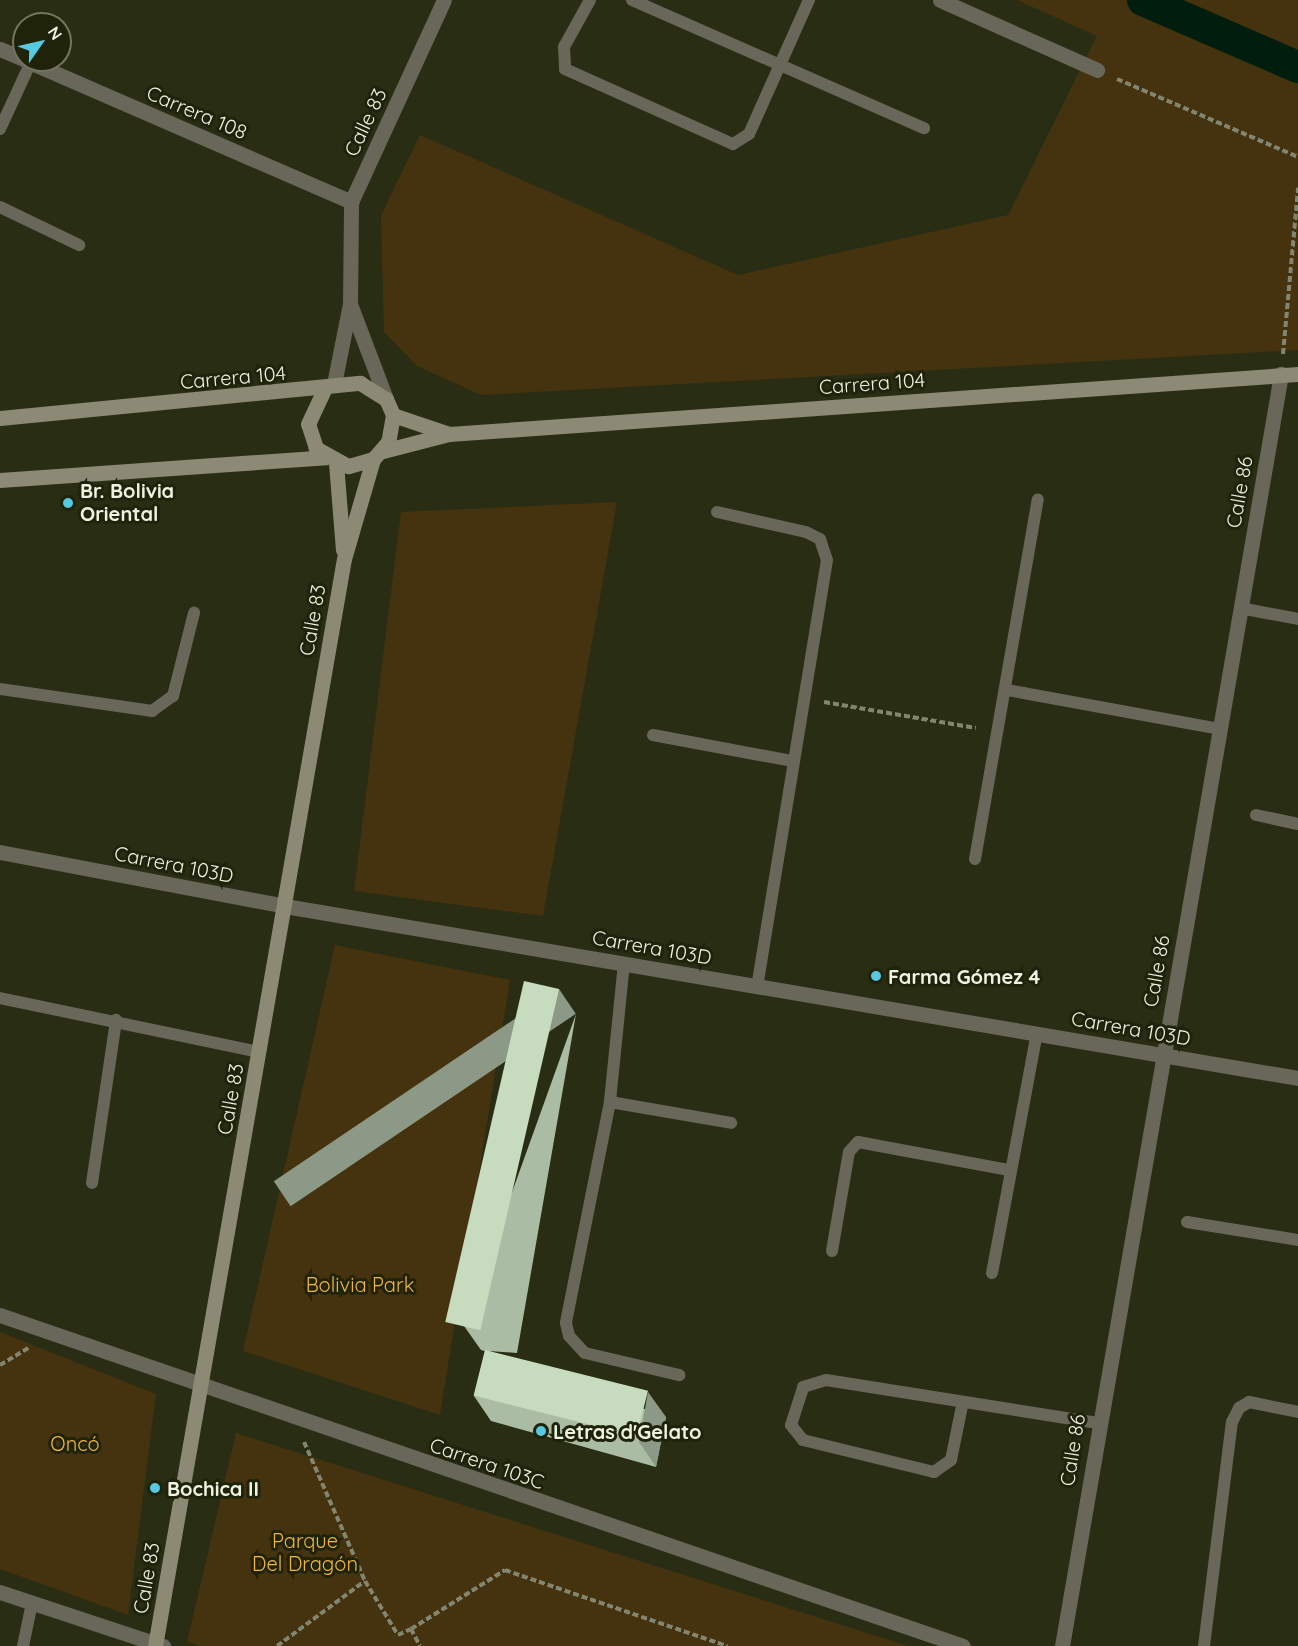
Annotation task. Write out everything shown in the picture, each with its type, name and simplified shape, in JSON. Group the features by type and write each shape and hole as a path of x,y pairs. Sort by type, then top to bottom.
{"street":[{"path":"940,0 1097,70"},
{"name":"Calle 83","path":"329,387 350,304 351,202 441,1"},
{"name":"Carrera 108","path":"52,72 351,202"},
{"name":"Calle 83","path":"350,304 386,399"},
{"name":"Calle 86","path":"1062,1646 1098,1423 1281,374"},
{"name":"Carrera 104","path":"378,455 449,434 1298,374"},
{"name":"Carrera 104","path":"0,418 360,383 386,399"},
{"path":"329,387 308,424 331,460"},
{"path":"0,480 331,460 378,455 393,415 386,399"},
{"name":"Carrera 104","path":"393,415 449,434"},
{"name":"Calle 83","path":"158,1645 344,559 378,455"},
{"name":"Calle 83","path":"331,460 344,559"},
{"name":"Carrera 103D","path":"0,852 285,906 1298,1078"},
{"name":"Carrera 103C","path":"0,1315 294,1420 963,1646"},
{"path":"0,1592 158,1645"}],"lane":[{"path":"590,0 564,47 565,69 721,144 741,142 748,135 784,63 808,0"},
{"path":"632,0 784,63 924,128"},
{"path":"0,129 23,72"},
{"path":"0,207 78,245"},
{"path":"975,860 1007,690 1038,499"},
{"path":"717,512 806,532 826,548 806,699 792,761 758,986"},
{"path":"1240,608 1298,619"},
{"path":"0,689 152,711 173,696 194,612"},
{"path":"1007,690 1220,729"},
{"path":"653,735 792,761"},
{"path":"1256,815 1298,824"},
{"path":"624,963 610,1102 566,1323 569,1336 585,1353 679,1375"},
{"path":"0,998 116,1020 260,1052"},
{"path":"92,1183 116,1020"},
{"path":"992,1273 1009,1170 1037,1033"},
{"path":"610,1102 731,1123"},
{"path":"832,1251 849,1152 858,1142 1009,1170"},
{"path":"1187,1222 1298,1240"},
{"path":"962,1406 951,1460 934,1472 803,1440 790,1425 803,1387 814,1381 962,1406 1098,1423"},
{"path":"1204,1646 1232,1422 1250,1402 1298,1412"},
{"path":"23,1646 32,1603"}],"path":[{"path":"1097,70 1298,157"},
{"path":"1281,374 1298,188"},
{"path":"806,699 998,732"},
{"path":"294,1420 365,1581 398,1635 505,1570 727,1646"},
{"path":"277,1646 365,1581"},
{"path":"411,1629 420,1646"}],"green space":[{"path":"1017,0 1298,0 1298,350 481,395 417,366 384,332 381,215 420,135 738,275 1008,215 1097,36"},
{"path":"617,502 543,916 354,891 401,512"},
{"name":"Bolivia Park","path":"335,945 510,980 440,1415 243,1351"},
{"name":"Oncó","path":"0,1332 156,1394 128,1615 0,1569"},
{"name":"Parque Del Dragón","path":"236,1433 908,1646 200,1646 187,1642"}],"building":[{"path":"524,981 559,989 480,1330 445,1322"},
{"path":"485,1350 648,1391 637,1436 474,1396"}],"waterway":[{"path":"1143,0 1298,67"}],"place":[{"name":"Br. Bolivia Oriental","path":"68,503"},
{"name":"Farma Gómez 4","path":"876,976"},
{"name":"Letras d'Gelato","path":"541,1431"},
{"name":"Bochica II","path":"155,1488"}]}
